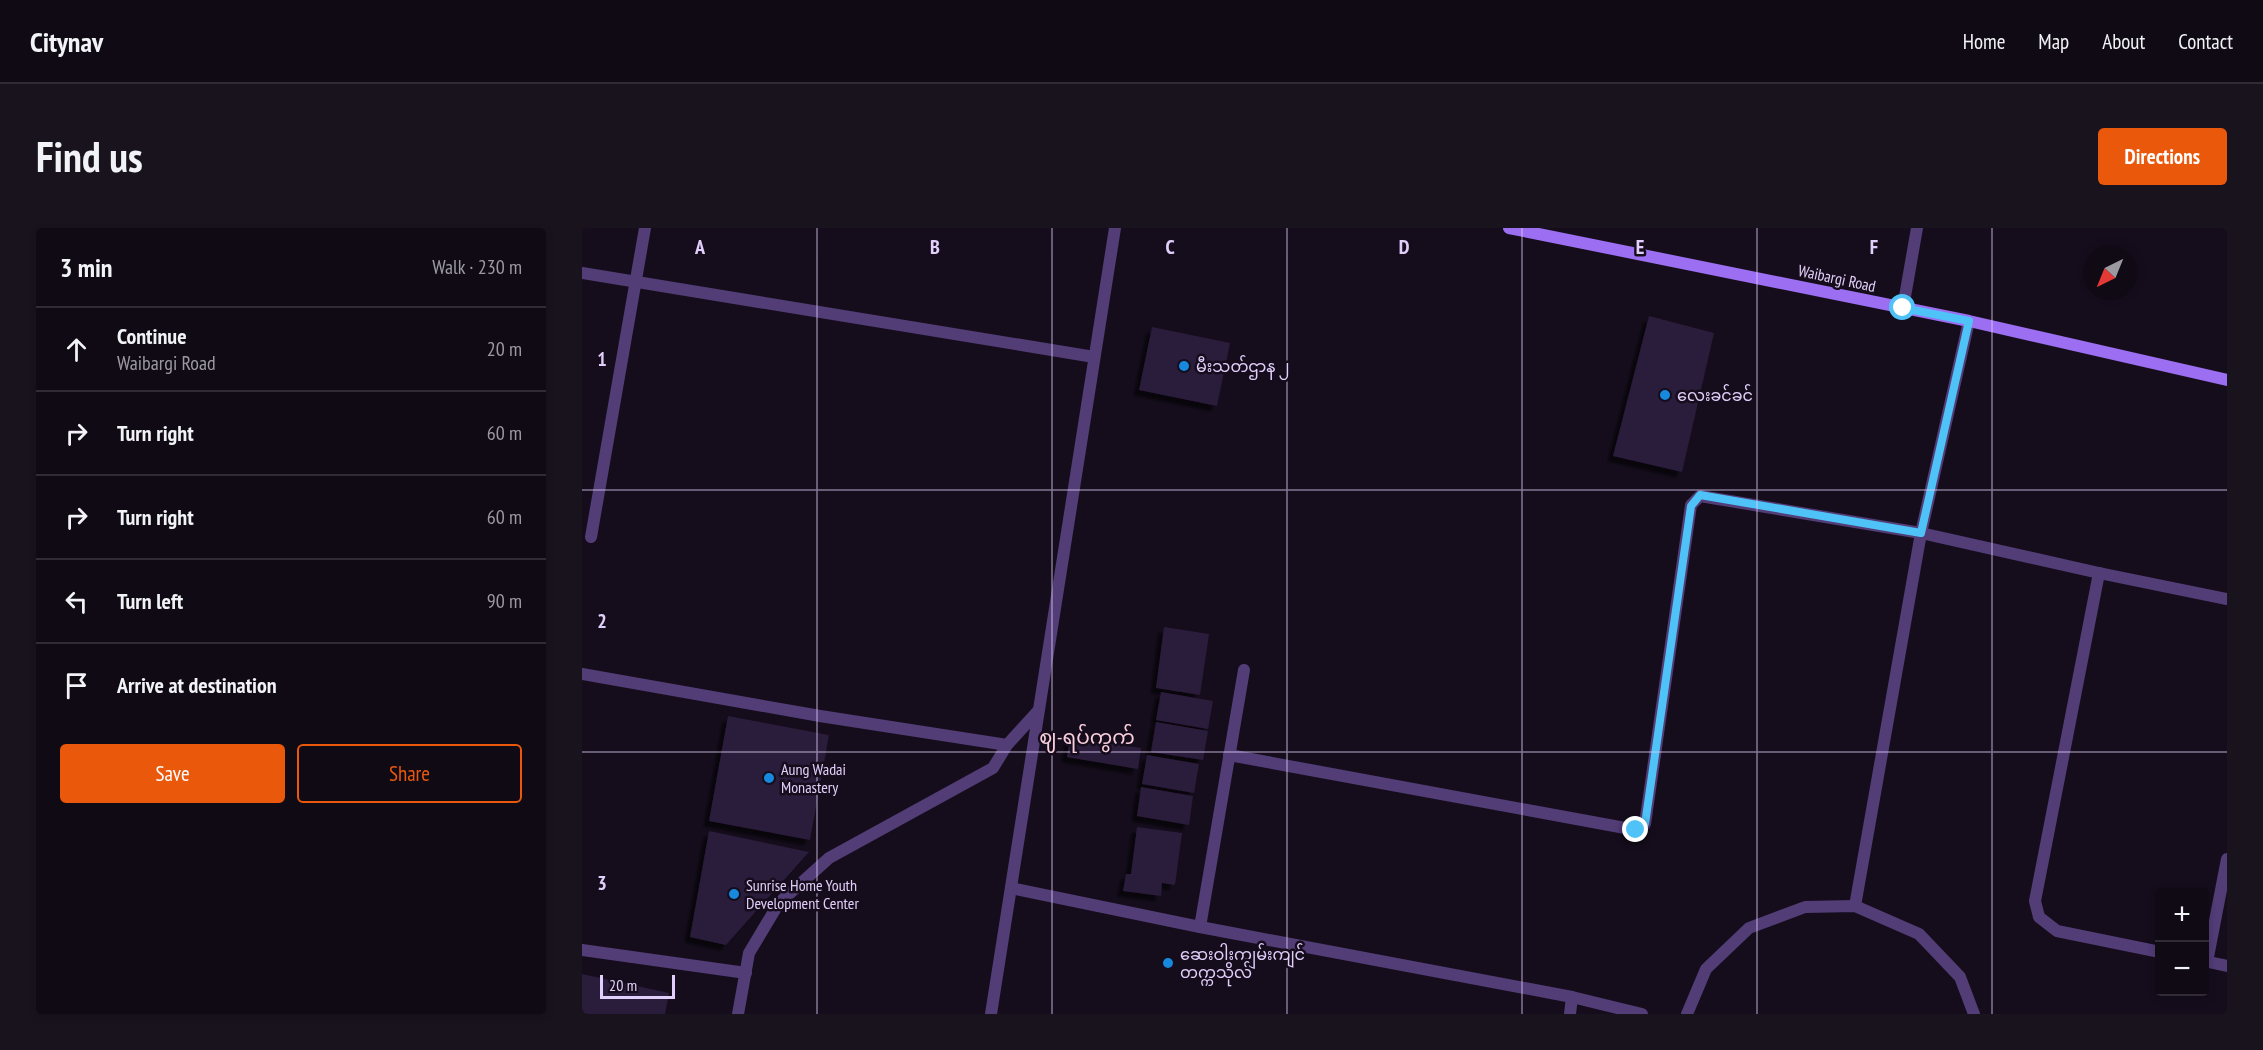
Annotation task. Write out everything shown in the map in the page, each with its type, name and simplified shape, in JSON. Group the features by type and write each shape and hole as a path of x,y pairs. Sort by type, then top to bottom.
{"street":[{"path":"591,537 645,228"},
{"path":"991,1014 1115,228"},
{"name":"Waibargi Road","path":"1509,228 1969,321 2227,380"},
{"path":"1903,308 1917,228"},
{"path":"582,273 1094,357"},
{"path":"1855,906 1921,533 1969,321"},
{"path":"1229,755 1636,830 1645,824 1691,506 1700,495 1921,533 2227,599"},
{"path":"2099,573 2035,901 2039,917 2057,931 2155,951"},
{"path":"1200,927 1244,670"},
{"path":"582,674 820,716 1007,745"},
{"path":"738,1014 749,953 779,903 829,858 993,768 1007,745 1038,710"},
{"path":"2209,947 2227,859"},
{"path":"1011,888 1200,927 1572,998 1642,1014"},
{"path":"1687,1014 1706,969 1749,928 1805,907 1855,906 1919,933 1960,977 1974,1014"},
{"path":"582,950 746,973"},
{"path":"2209,963 2227,966"},
{"path":"1570,1014 1572,998"}],"building":[{"name":"လေးခင်ခင်","path":"1649,316 1714,333 1682,472 1613,456"},
{"name":"မီးသတ်ဌာန ၂","path":"1152,327 1230,343 1217,406 1139,390"},
{"path":"1164,627 1209,634 1200,695 1156,688"},
{"path":"1161,692 1213,701 1208,729 1156,720"},
{"name":"Aung Wadai Monastery","path":"728,716 829,735 810,840 709,821"},
{"path":"1156,722 1208,731 1203,760 1151,752"},
{"path":"1070,737 1141,748 1138,769 1067,757"},
{"path":"1147,755 1199,764 1194,793 1142,784"},
{"path":"1141,787 1193,796 1189,825 1137,816"},
{"path":"1137,827 1182,833 1175,885 1162,883 1161,896 1123,891 1126,874 1131,874"},
{"name":"Sunrise Home Youth Development Center","path":"709,831 809,852 726,945 690,937"},
{"path":"582,974 669,993 665,1014 582,1014"}],"place":[{"name":"မီးသတ်ဌာန ၂","path":"1184,366"},
{"name":"လေးခင်ခင်","path":"1665,395"},
{"name":"Aung Wadai Monastery","path":"769,778"},
{"name":"Sunrise Home Youth Development Center","path":"734,894"},
{"name":"ဆေးဝါးကျွမ်းကျင် တက္ကသိုလ်","path":"1168,963"}],"district":[{"name":"ဈ-ရပ်ကွက်","path":"1087,737"}],"route":[{"path":"1636,830 1645,824 1691,506 1700,495 1921,533 1969,321 1903,308"}]}
